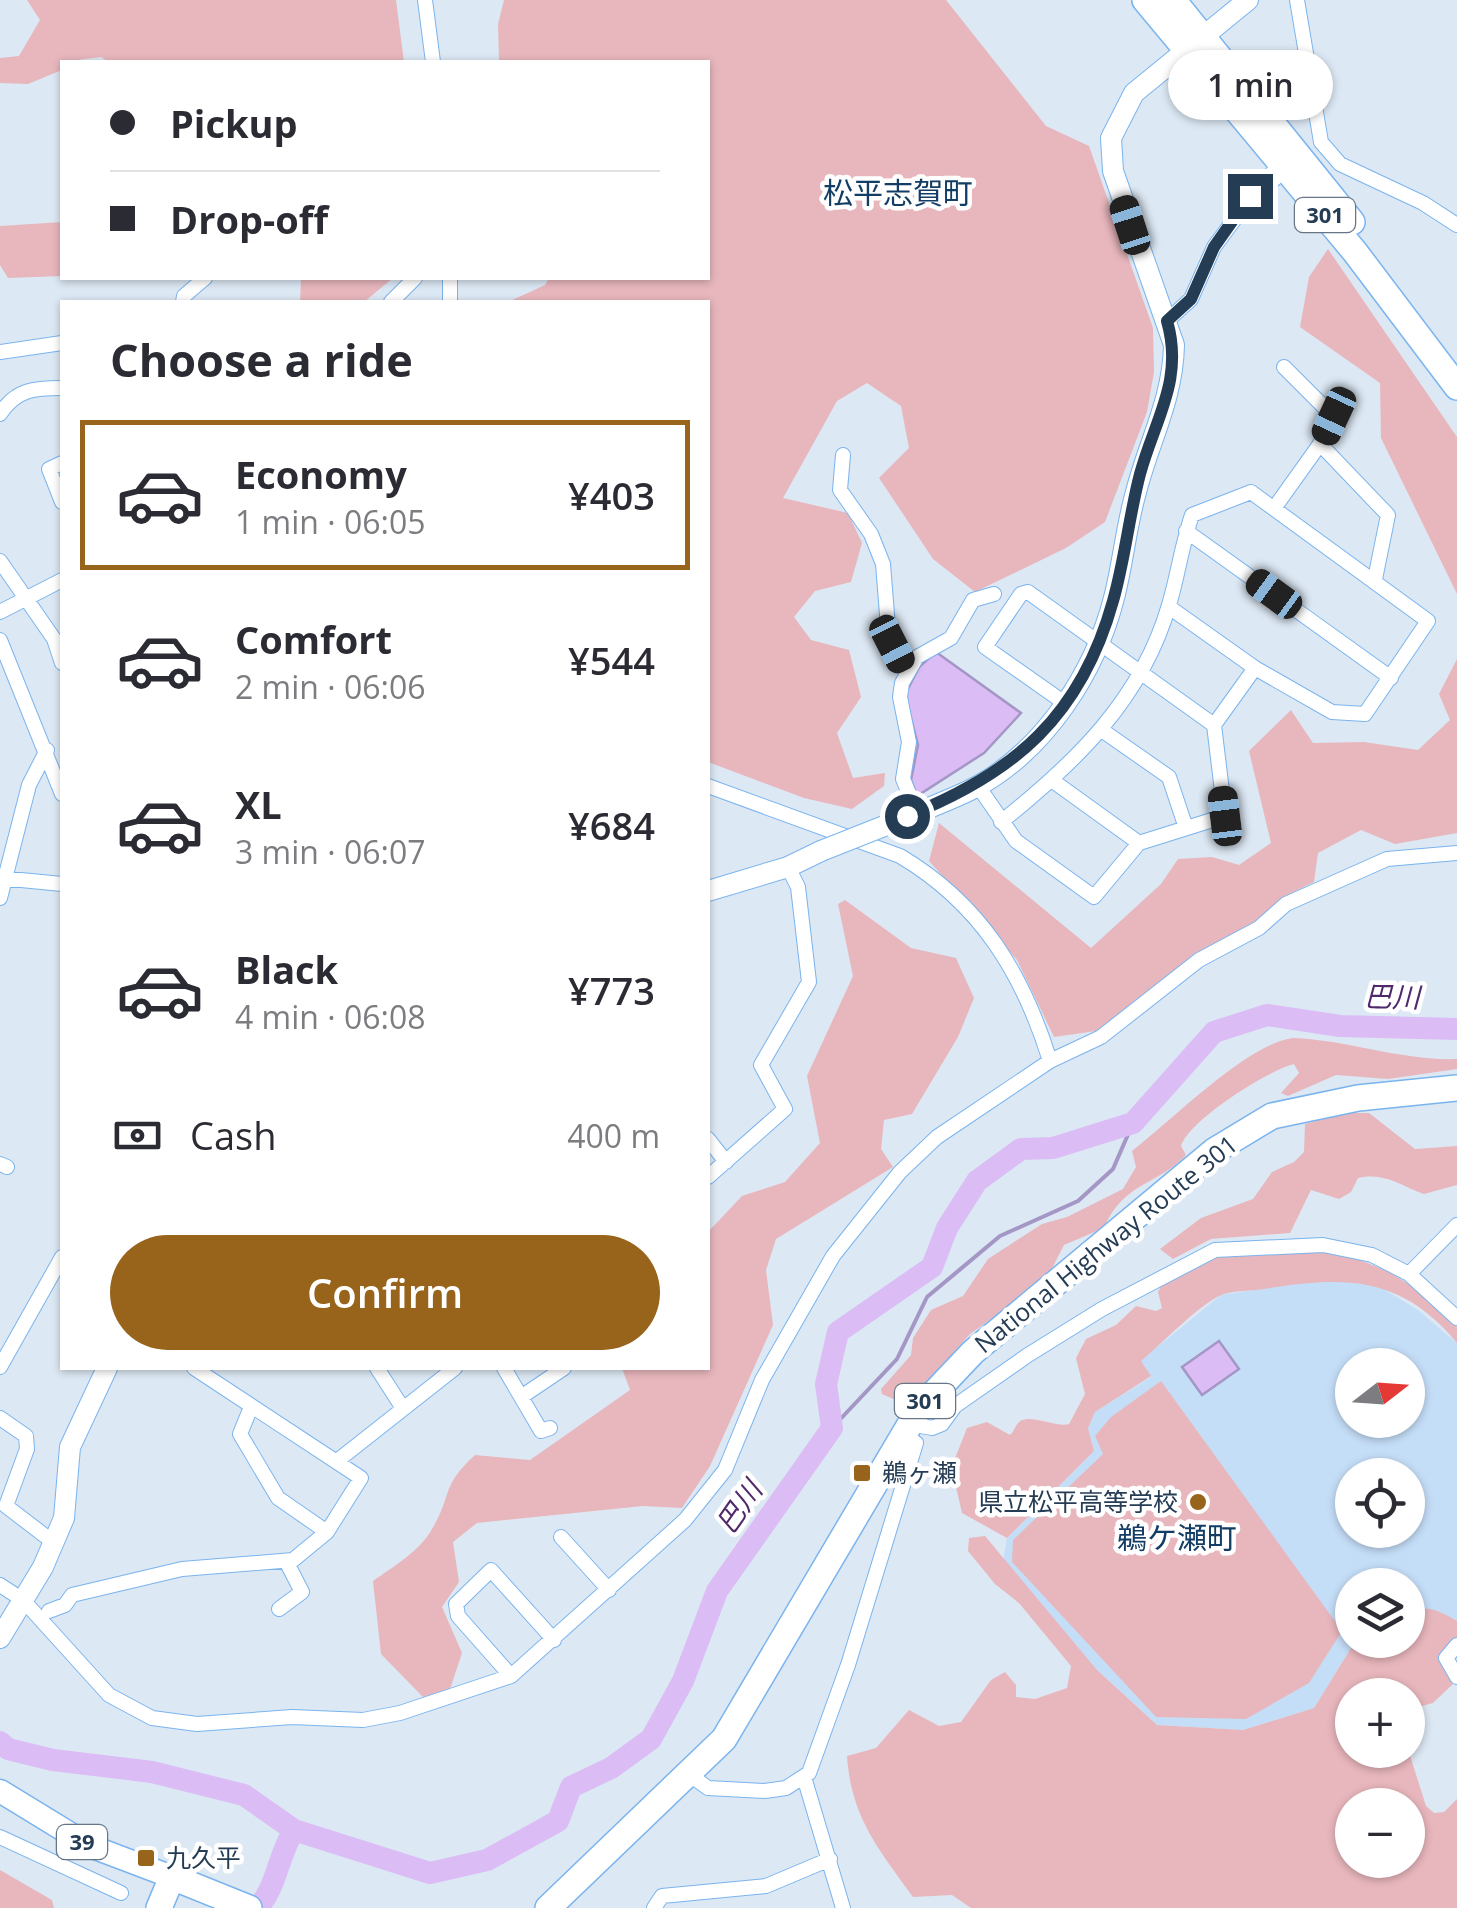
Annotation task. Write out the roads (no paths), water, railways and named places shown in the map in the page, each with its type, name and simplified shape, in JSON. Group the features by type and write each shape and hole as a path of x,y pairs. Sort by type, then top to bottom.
{"highway":[{"name":"301","path":"1145,0 1196,42 1457,360"},
{"name":"301","path":"1173,0 1196,42 1284,166 1457,387"},
{"name":"National Highway Route 301","path":"548,1908 724,1738 907,1429 940,1384 973,1352 1214,1151 1248,1129 1303,1106 1457,1088"},
{"path":"159,1908 172,1877 242,1906"}],"main road":[{"name":"39","path":"0,1791 90,1846 172,1877"}],"street":[{"path":"425,0 433,60"},
{"path":"710,890 788,868 822,850 978,786 1040,735 1066,704 1101,641 1143,464 1166,410 1174,374 1174,345 1113,171 1111,138 1134,93 1248,0"},
{"path":"1297,0 1322,142 1340,164 1423,203 1457,226"},
{"path":"1167,321 1191,299 1214,247 1250,196 1284,166"},
{"path":"183,300 203,280"},
{"path":"393,300 413,280"},
{"path":"0,332 4,350 60,343"},
{"path":"1275,507 1320,444 1334,416 1284,367"},
{"path":"0,414 8,400 30,388 60,388"},
{"path":"1320,444 1388,515 1374,579"},
{"path":"843,455 840,490 871,534 883,564 888,627 907,672"},
{"path":"60,464 48,469 60,497"},
{"path":"1001,822 1053,781 1103,731 1143,670 1169,607 1192,514 1251,492 1428,621 1365,714 1332,712 1254,668 1169,607"},
{"path":"1186,531 1390,678"},
{"path":"0,561 54,639 60,657"},
{"path":"0,612 22,596 60,581"},
{"path":"1066,704 984,642 1028,592 1214,724"},
{"path":"912,815 903,779 909,742 900,698 907,672 916,658 951,638 973,600 994,594"},
{"path":"0,640 60,788"},
{"path":"978,786 1016,841 1094,898 1139,843 1225,816 1214,724 1254,668"},
{"path":"1103,731 1169,777 1186,828"},
{"path":"0,898 29,785 47,750"},
{"path":"1053,781 1139,843"},
{"path":"710,787 900,856 928,872 1015,968 1050,1061"},
{"path":"0,1584 19,1608 109,1695 152,1718 197,1724 292,1717 363,1720 400,1713 512,1676 685,1520 726,1470 762,1380 833,1256 900,1172 937,1136 1050,1061 1101,1036 1199,960 1259,928 1286,904 1387,860 1457,853"},
{"path":"710,1175 784,1109 761,1065 810,982 798,887 788,868"},
{"path":"4,878 60,884"},
{"path":"710,1142 726,1162"},
{"path":"1409,1274 1457,1225"},
{"path":"907,1429 942,1424 955,1406 1028,1356 1102,1309 1215,1250 1348,1248 1409,1274 1457,1318"},
{"path":"0,1367 60,1261"},
{"path":"0,1638 64,1518 70,1446 106,1370"},
{"path":"49,1611 65,1605 72,1595 152,1575 214,1564 286,1560 310,1550 327,1532 361,1478 197,1370"},
{"path":"379,1370 402,1408"},
{"path":"337,1461 452,1370"},
{"path":"505,1370 540,1431 550,1428"},
{"path":"521,1398 561,1370"},
{"path":"250,1408 240,1434 278,1498 327,1532"},
{"path":"0,1418 26,1436 27,1449 6,1506 53,1542"},
{"path":"690,1775 698,1785 734,1792 786,1788 804,1777 848,1665 894,1501 916,1443 907,1429"},
{"path":"561,1537 608,1590"},
{"path":"279,1609 302,1592 286,1560"},
{"path":"512,1676 458,1616 456,1604 491,1570 554,1640"},
{"path":"1457,1645 1446,1658 1457,1676"},
{"path":"804,1777 842,1908"},
{"path":"0,1837 121,1894"},
{"path":"654,1908 662,1896 766,1886 830,1859"},
{"path":"722,1908 727,1890"}],"waterway":[{"name":"巴川","path":"0,1742 8,1749 53,1760 152,1772 244,1795 294,1830 430,1873 487,1860 558,1821 571,1787 611,1768 651,1739 683,1681 717,1591 832,1428 826,1384 838,1332 932,1267 947,1228 977,1181 1021,1149 1053,1148 1133,1123 1214,1032 1267,1015 1340,1026 1457,1029"},
{"path":"832,1428 897,1359 927,1297 1000,1236 1078,1201 1113,1169 1133,1123"},
{"path":"257,1908 269,1892 294,1830"}],"place":[{"name":"鵜ヶ瀬","path":"862,1473"},
{"name":"県立松平高等学校","path":"1198,1502"},
{"name":"九久平","path":"146,1858"}],"district":[{"name":"松平志賀町","path":"898,194"},
{"name":"鵜ケ瀬町","path":"1177,1539"}]}
